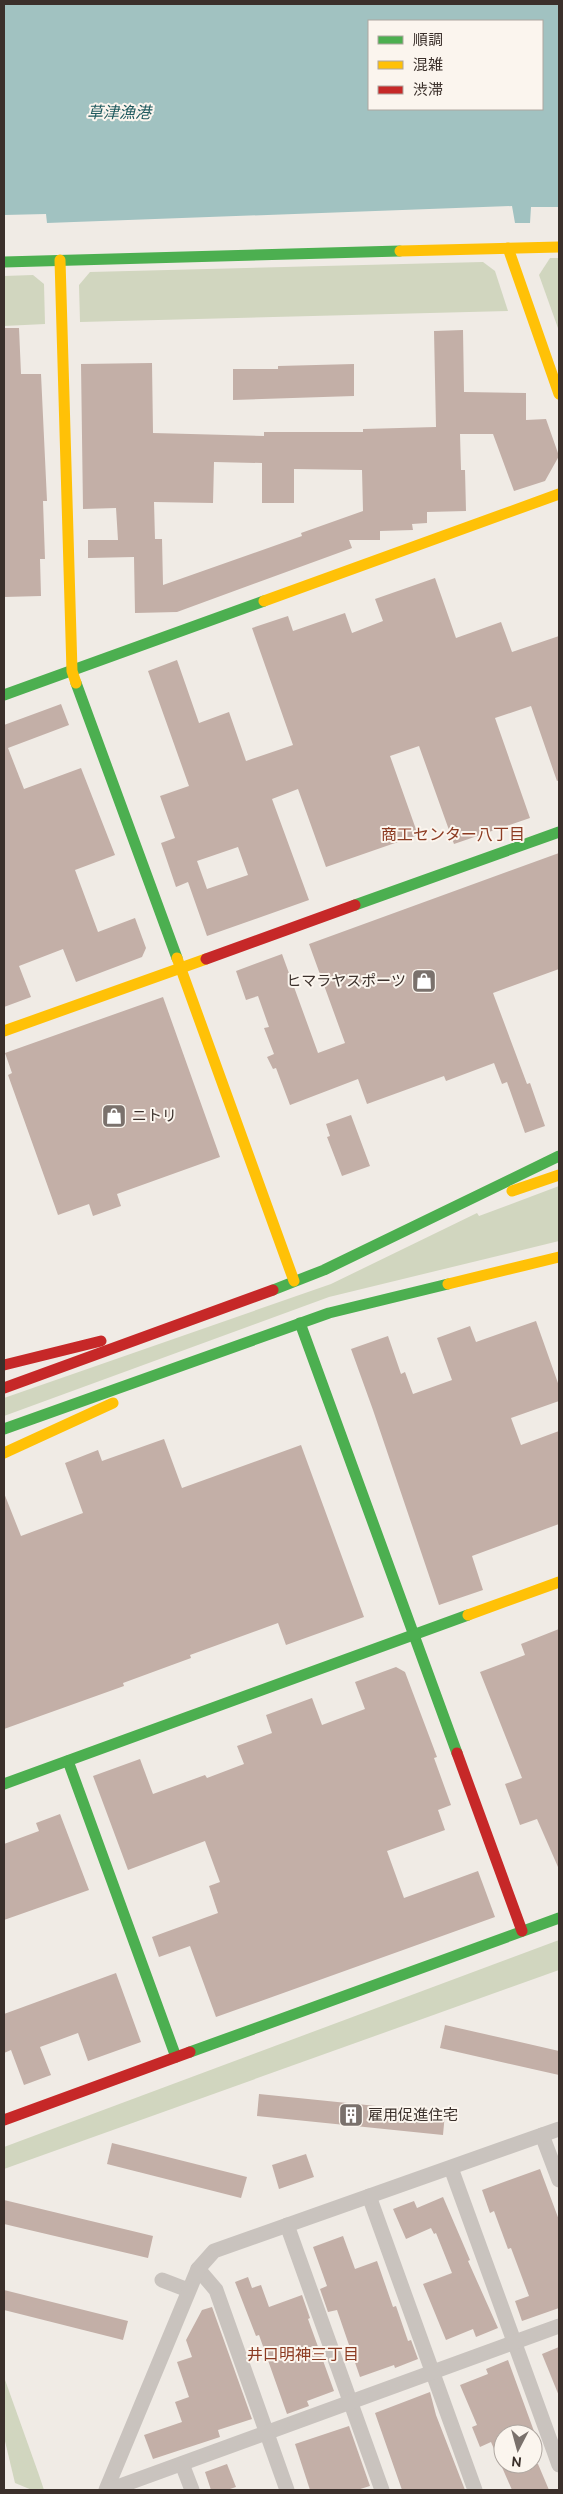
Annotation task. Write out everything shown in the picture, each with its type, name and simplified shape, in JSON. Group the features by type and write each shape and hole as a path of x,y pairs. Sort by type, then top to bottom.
{"street":[{"path":"4,262 559,247"},
{"path":"508,248 559,394"},
{"path":"60,260 72,671 81,702 181,968 294,1281"},
{"path":"4,695 559,494"},
{"path":"4,1031 559,832"},
{"path":"4,1388 324,1270 559,1156"},
{"path":"436,1216 559,1175"},
{"path":"4,1429 236,1348 329,1313 559,1257"},
{"path":"4,1365 209,1314"},
{"path":"300,1323 522,1931"},
{"path":"4,1453 236,1348"},
{"path":"4,1784 559,1582"},
{"path":"68,1761 176,2057"},
{"path":"4,2120 559,1918"},
{"path":"108,2490 188,2290 198,2269 214,2251 559,2129"},
{"path":"542,2135 559,2180"},
{"path":"451,2168 514,2341 553,2429 559,2465"},
{"path":"369,2196 434,2371 475,2490"},
{"path":"287,2226 382,2490"},
{"path":"198,2269 216,2290 287,2490"},
{"path":"162,2280 188,2290"},
{"path":"108,2490 559,2326"},
{"path":"182,2464 192,2490"}],"green space":[{"path":"550,258 559,258 559,331 539,275"},
{"path":"483,262 495,271 508,311 80,322 79,285 90,272"},
{"path":"33,275 44,284 45,324 4,326 4,276"},
{"path":"559,1186 559,1241 329,1297 4,1416 4,1398 331,1284 477,1213 479,1216"},
{"path":"559,1940 559,1970 4,2169 4,2147"},
{"path":"4,2377 44,2490 32,2490 15,2483 4,2437"}],"water":[{"name":"草津漁港","path":"4,4 559,4 559,207 531,207 530,223 515,223 512,206 47,223 46,214 4,215"}],"building":[{"path":"4,328 19,328 21,374 41,374 47,501 43,501 45,559 40,559 41,596 4,597"},
{"path":"463,330 464,392 526,393 526,420 546,419 559,456 545,481 514,491 493,434 460,434 461,470 465,470 466,511 427,512 427,523 412,524 413,530 380,531 380,540 349,540 352,548 177,612 135,613 134,557 88,558 88,540 118,540 116,508 83,509 81,364 152,363 153,433 264,436 264,432 363,432 363,429 436,427 434,331","holes":["214,462 262,463 262,503 294,503 294,469 362,470 363,511 301,533 302,536 163,585 162,539 155,539 154,502 213,503"]},
{"path":"354,364 354,396 233,400 233,369 278,369 278,366"},
{"path":"435,578 456,638 501,622 512,652 559,636 559,780 557,781 531,706 495,718 530,818 454,844 419,746 390,756 418,835 326,867 298,789 272,799 309,900 207,936 188,882 176,887 161,843 175,838 160,796 189,786 148,671 177,660 199,723 229,712 246,761 293,745 252,628 288,616 293,631 345,613 352,633 383,621 375,599","holes":["238,847 248,875 207,889 197,861"]},
{"path":"61,704 69,725 8,748 24,789 81,768 115,855 75,870 98,932 135,918 146,948 142,957 76,982 63,949 19,966 31,997 4,1007 4,725"},
{"name":"ヒマラヤスポーツ","path":"559,853 559,969 493,993 527,1084 530,1083 545,1126 525,1133 507,1082 502,1084 494,1063 446,1081 444,1076 367,1104 358,1079 290,1105 276,1068 273,1069 267,1057 274,1054 264,1028 269,1027 258,996 246,1000 236,971 282,954 318,1053 345,1043 309,944"},
{"name":"ニトリ","path":"163,997 220,1157 117,1194 121,1206 93,1216 89,1204 58,1215 8,1075 12,1073 5,1053"},
{"path":"351,1115 370,1166 342,1176 327,1137 330,1136 326,1124"},
{"path":"536,1321 559,1386 559,1401 511,1418 521,1445 559,1431 559,1524 472,1556 483,1590 439,1605 351,1349 388,1336 401,1374 405,1372 413,1394 452,1380 437,1338 470,1326 476,1342"},
{"path":"164,1439 182,1488 301,1445 364,1617 286,1645 278,1623 190,1655 191,1658 123,1683 124,1686 4,1729 4,1493 21,1536 83,1513 65,1463 98,1450 102,1461"},
{"path":"559,1629 558,1867 537,1819 520,1825 505,1784 522,1778 480,1672 525,1655 521,1644"},
{"path":"396,1667 405,1672 437,1757 434,1758 451,1805 438,1810 445,1830 387,1851 404,1898 478,1871 495,1917 216,2017 190,1946 159,1957 152,1937 218,1913 209,1886 220,1882 205,1841 128,1870 93,1776 140,1759 153,1794 205,1775 207,1778 244,1764 237,1746 272,1733 266,1715 312,1698 322,1725 365,1709 355,1682"},
{"path":"60,1814 89,1890 4,1920 4,1844 39,1831 36,1823"},
{"path":"116,1973 141,2042 88,2061 78,2033 40,2047 51,2075 24,2085 11,2050 4,2053 4,2014"},
{"path":"445,2025 559,2051 559,2075 440,2048"},
{"name":"雇用促進住宅","path":"259,2094 445,2113 443,2135 257,2116"},
{"path":"112,2143 247,2177 241,2198 107,2164"},
{"path":"306,2154 314,2177 279,2189 272,2165"},
{"path":"540,2169 559,2220 559,2308 522,2321 515,2301 529,2296 511,2248 508,2249 494,2211 490,2213 482,2190"},
{"path":"443,2197 470,2260 468,2261 498,2328 476,2337 473,2329 446,2340 423,2284 452,2273 436,2233 434,2234 431,2228 406,2239 393,2209 414,2201 417,2208"},
{"path":"4,2200 153,2236 148,2258 4,2224"},
{"path":"343,2236 355,2269 377,2261 393,2307 396,2306 408,2341 411,2340 418,2359 395,2368 394,2365 360,2377 337,2310 328,2312 320,2289 327,2286 313,2247"},
{"path":"248,2277 252,2288 261,2285 269,2307 302,2295 310,2318 308,2319 334,2391 307,2401 309,2406 287,2414 259,2335 256,2336 235,2282"},
{"path":"4,2290 128,2321 123,2340 4,2310"},
{"path":"212,2307 252,2419 218,2430 220,2437 153,2459 144,2435 182,2422 175,2402 189,2397 177,2362 192,2357 186,2340 202,2310"},
{"path":"559,2347 559,2396 542,2354"},
{"path":"508,2360 531,2424 493,2424 493,2447 491,2442 480,2447 472,2427 477,2425 460,2385 488,2374 486,2369"},
{"path":"430,2392 436,2415 465,2490 402,2490 375,2413"},
{"path":"349,2426 370,2486 357,2490 310,2490 295,2444"},
{"path":"227,2464 236,2487 227,2490 211,2490 205,2472"},
{"path":"505,2474 542,2474 549,2490 512,2490"}],"traffic: fast":[{"path":"4,262 400,251"},
{"path":"4,695 264,601"},
{"path":"76,683 177,958"},
{"path":"355,905 559,832"},
{"path":"273,1290 324,1270 559,1156"},
{"path":"4,1429 329,1313 448,1284"},
{"path":"300,1323 457,1753"},
{"path":"4,1784 468,1615"},
{"path":"68,1761 176,2057"},
{"path":"190,2052 559,1918"}],"traffic: slow":[{"path":"400,251 559,247"},
{"path":"508,248 559,394"},
{"path":"60,260 72,671 76,683"},
{"path":"264,601 559,494"},
{"path":"177,958 294,1281"},
{"path":"4,1031 206,959"},
{"path":"512,1191 559,1175"},
{"path":"448,1284 559,1257"},
{"path":"4,1453 113,1403"},
{"path":"468,1615 559,1582"}],"traffic: jam":[{"path":"206,959 355,905"},
{"path":"4,1388 273,1290"},
{"path":"4,1365 101,1341"},
{"path":"457,1753 522,1931"},
{"path":"4,2120 190,2052"}],"place":[{"name":"ヒマラヤスポーツ","path":"424,981"},
{"name":"ニトリ","path":"114,1116"},
{"name":"雇用促進住宅","path":"351,2115"}],"district":[{"name":"商工センター八丁目","path":"453,834"},
{"name":"井口明神三丁目","path":"303,2354"}]}
